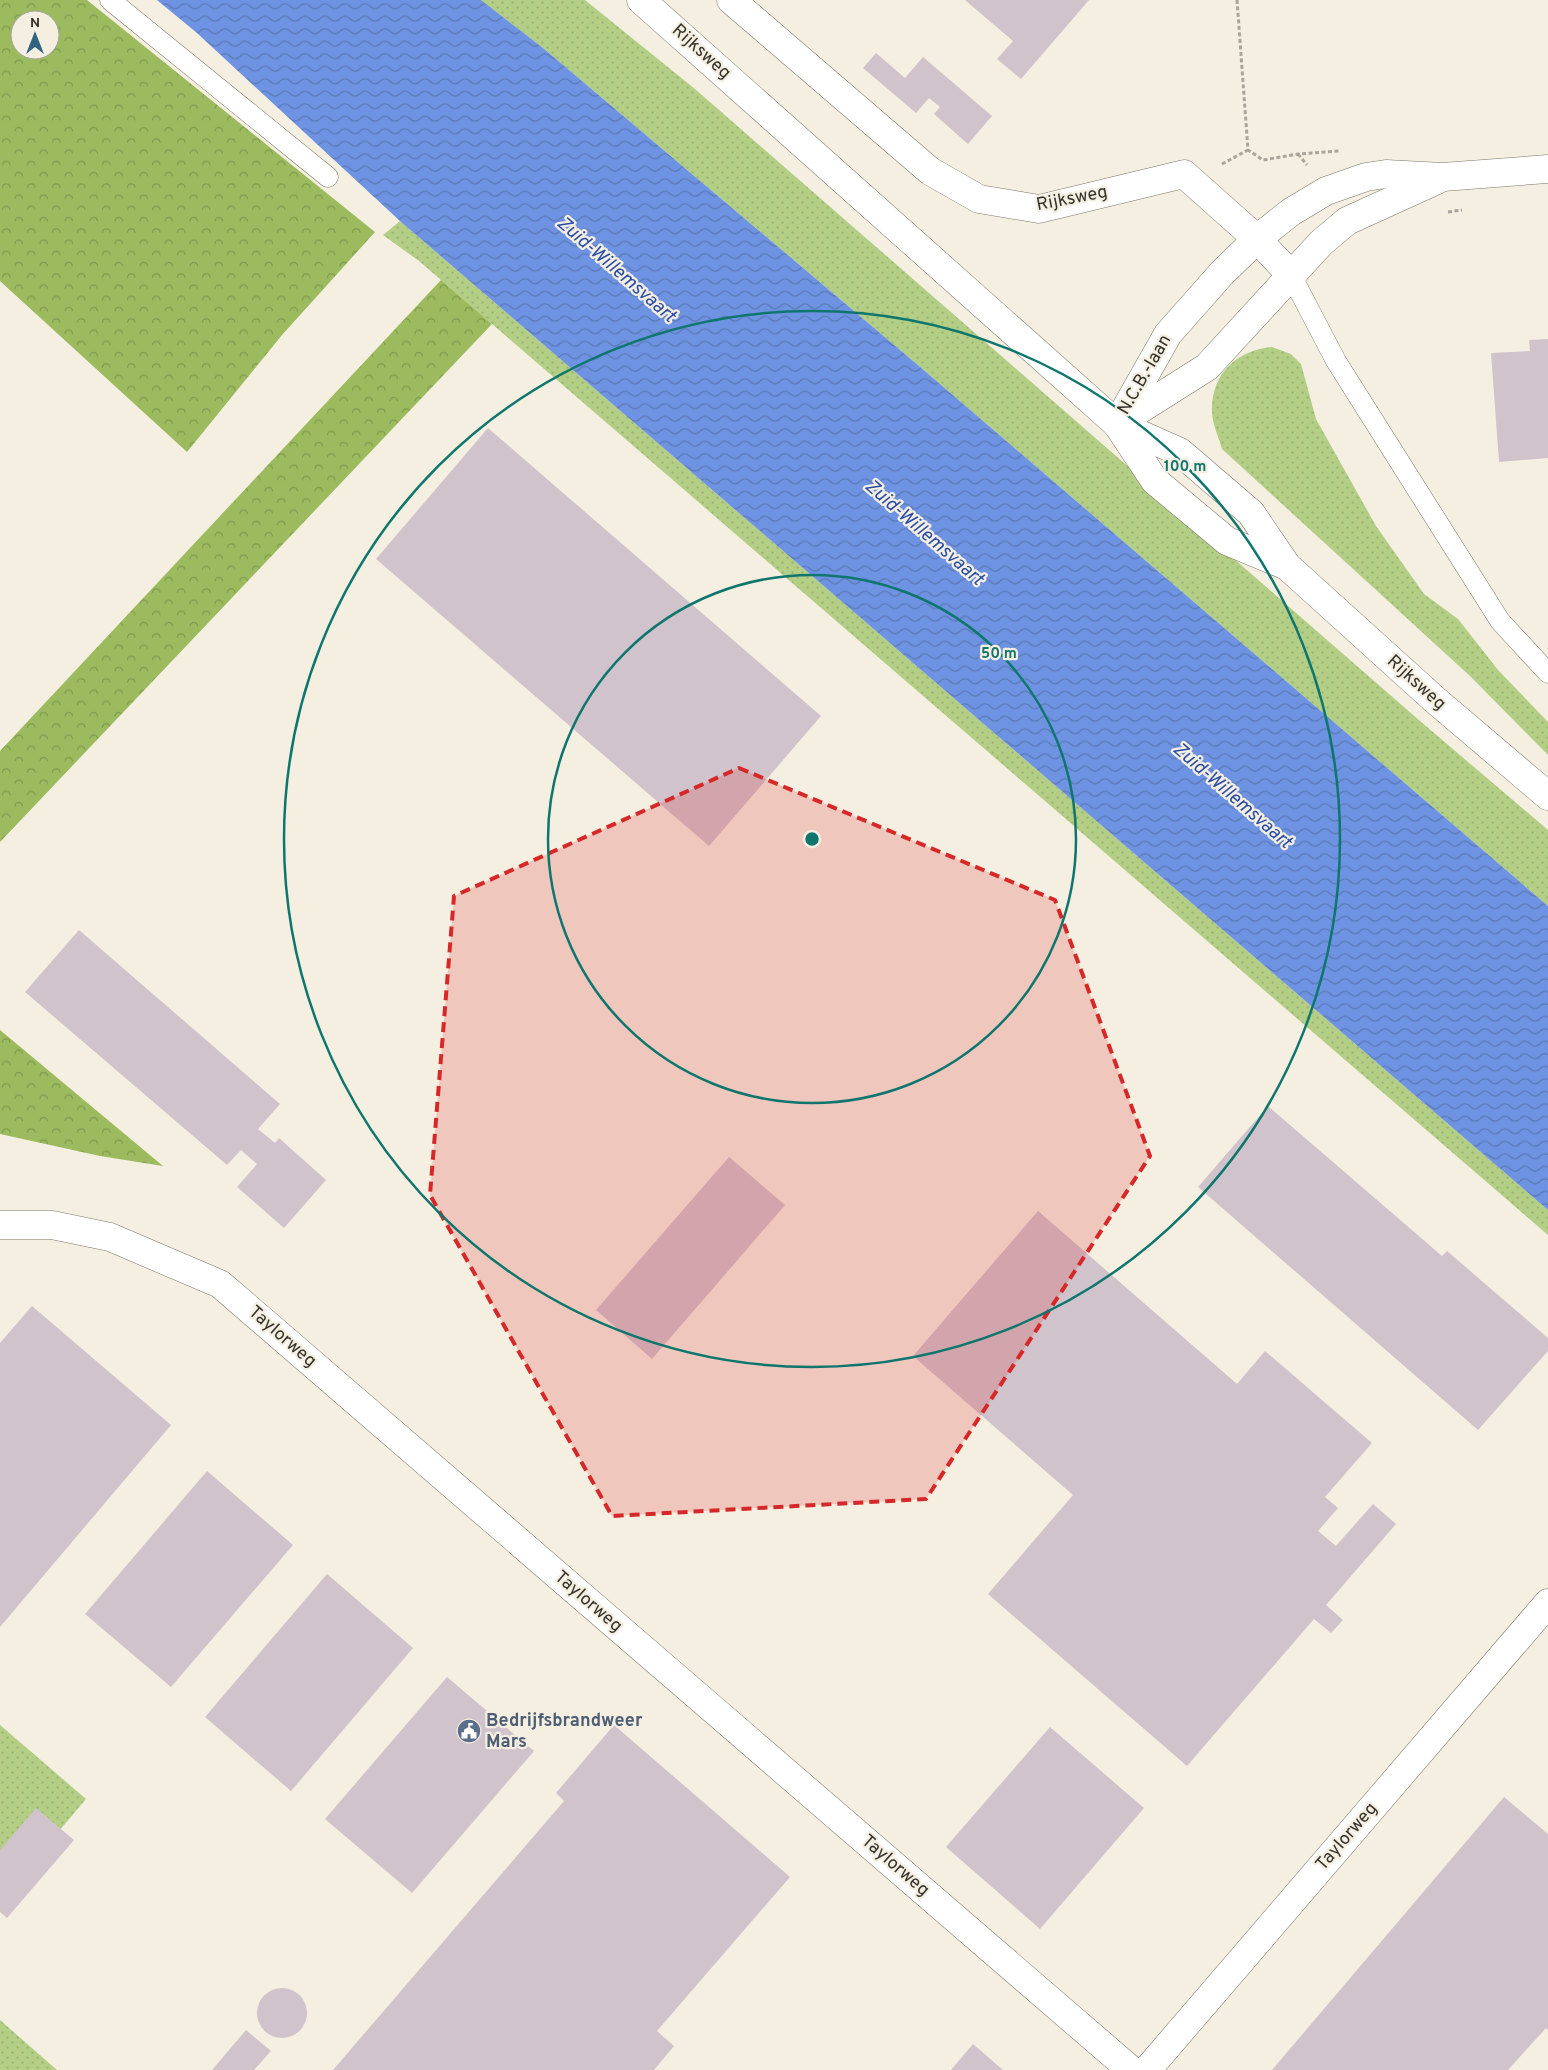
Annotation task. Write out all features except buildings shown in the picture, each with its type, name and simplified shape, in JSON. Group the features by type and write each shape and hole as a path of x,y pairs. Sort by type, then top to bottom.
{"street":[{"name":"Rijksweg","path":"641,0 1117,424 1155,481 1227,541 1287,566"},
{"name":"Rijksweg","path":"731,0 930,171 979,200 1039,209 1184,174 1257,239 1291,275"},
{"name":"N.C.B.-laan","path":"1117,424 1168,334 1222,273 1257,239 1291,212 1326,191 1366,176 1386,174 1443,177 1548,170"},
{"name":"N.C.B.-laan","path":"1117,424 1207,367 1291,275 1347,221 1394,197 1443,177"},
{"name":"Rijksweg","path":"1117,424 1180,452 1251,513 1287,566 1434,700 1548,796"},
{"name":"Taylorweg","path":"0,1225 52,1225 110,1237 220,1284 1131,2070"},
{"name":"Taylorweg","path":"1147,2070 1548,1603"}],"lane":[{"path":"110,0 328,176"},
{"path":"1291,275 1336,361 1500,621 1548,673"}],"path":[{"path":"1237,0 1248,150 1263,160 1298,154"}],"highlighted area":[{"path":"739,768 1055,900 1150,1156 926,1499 612,1516 430,1195 454,896"}],"green space":[{"path":"0,0 87,0 375,232 282,335 187,452 0,281"},
{"path":"481,0 585,0 695,89 1420,721 1548,830 1548,906 919,366 543,48"},
{"path":"400,221 1548,1210 1548,1235 419,261 383,235"},
{"path":"441,280 492,324 0,842 0,751"},
{"path":"1272,347 1291,354 1301,364 1316,419 1376,526 1424,594 1458,619 1498,670 1548,722 1548,755 1470,676 1222,449 1212,416 1213,398 1221,375 1237,359 1259,349"},
{"path":"0,1030 163,1166 100,1156 0,1134"},
{"path":"0,1725 86,1799 0,1901"},
{"path":"0,2020 57,2070 0,2070"}],"water":[{"name":"Zuid-Willemsvaart","path":"157,0 481,0 543,48 919,366 1548,906 1548,1210 400,221 197,33"}],"place":[{"name":"Bedrijfsbrandweer Mars","path":"469,1731"}]}
